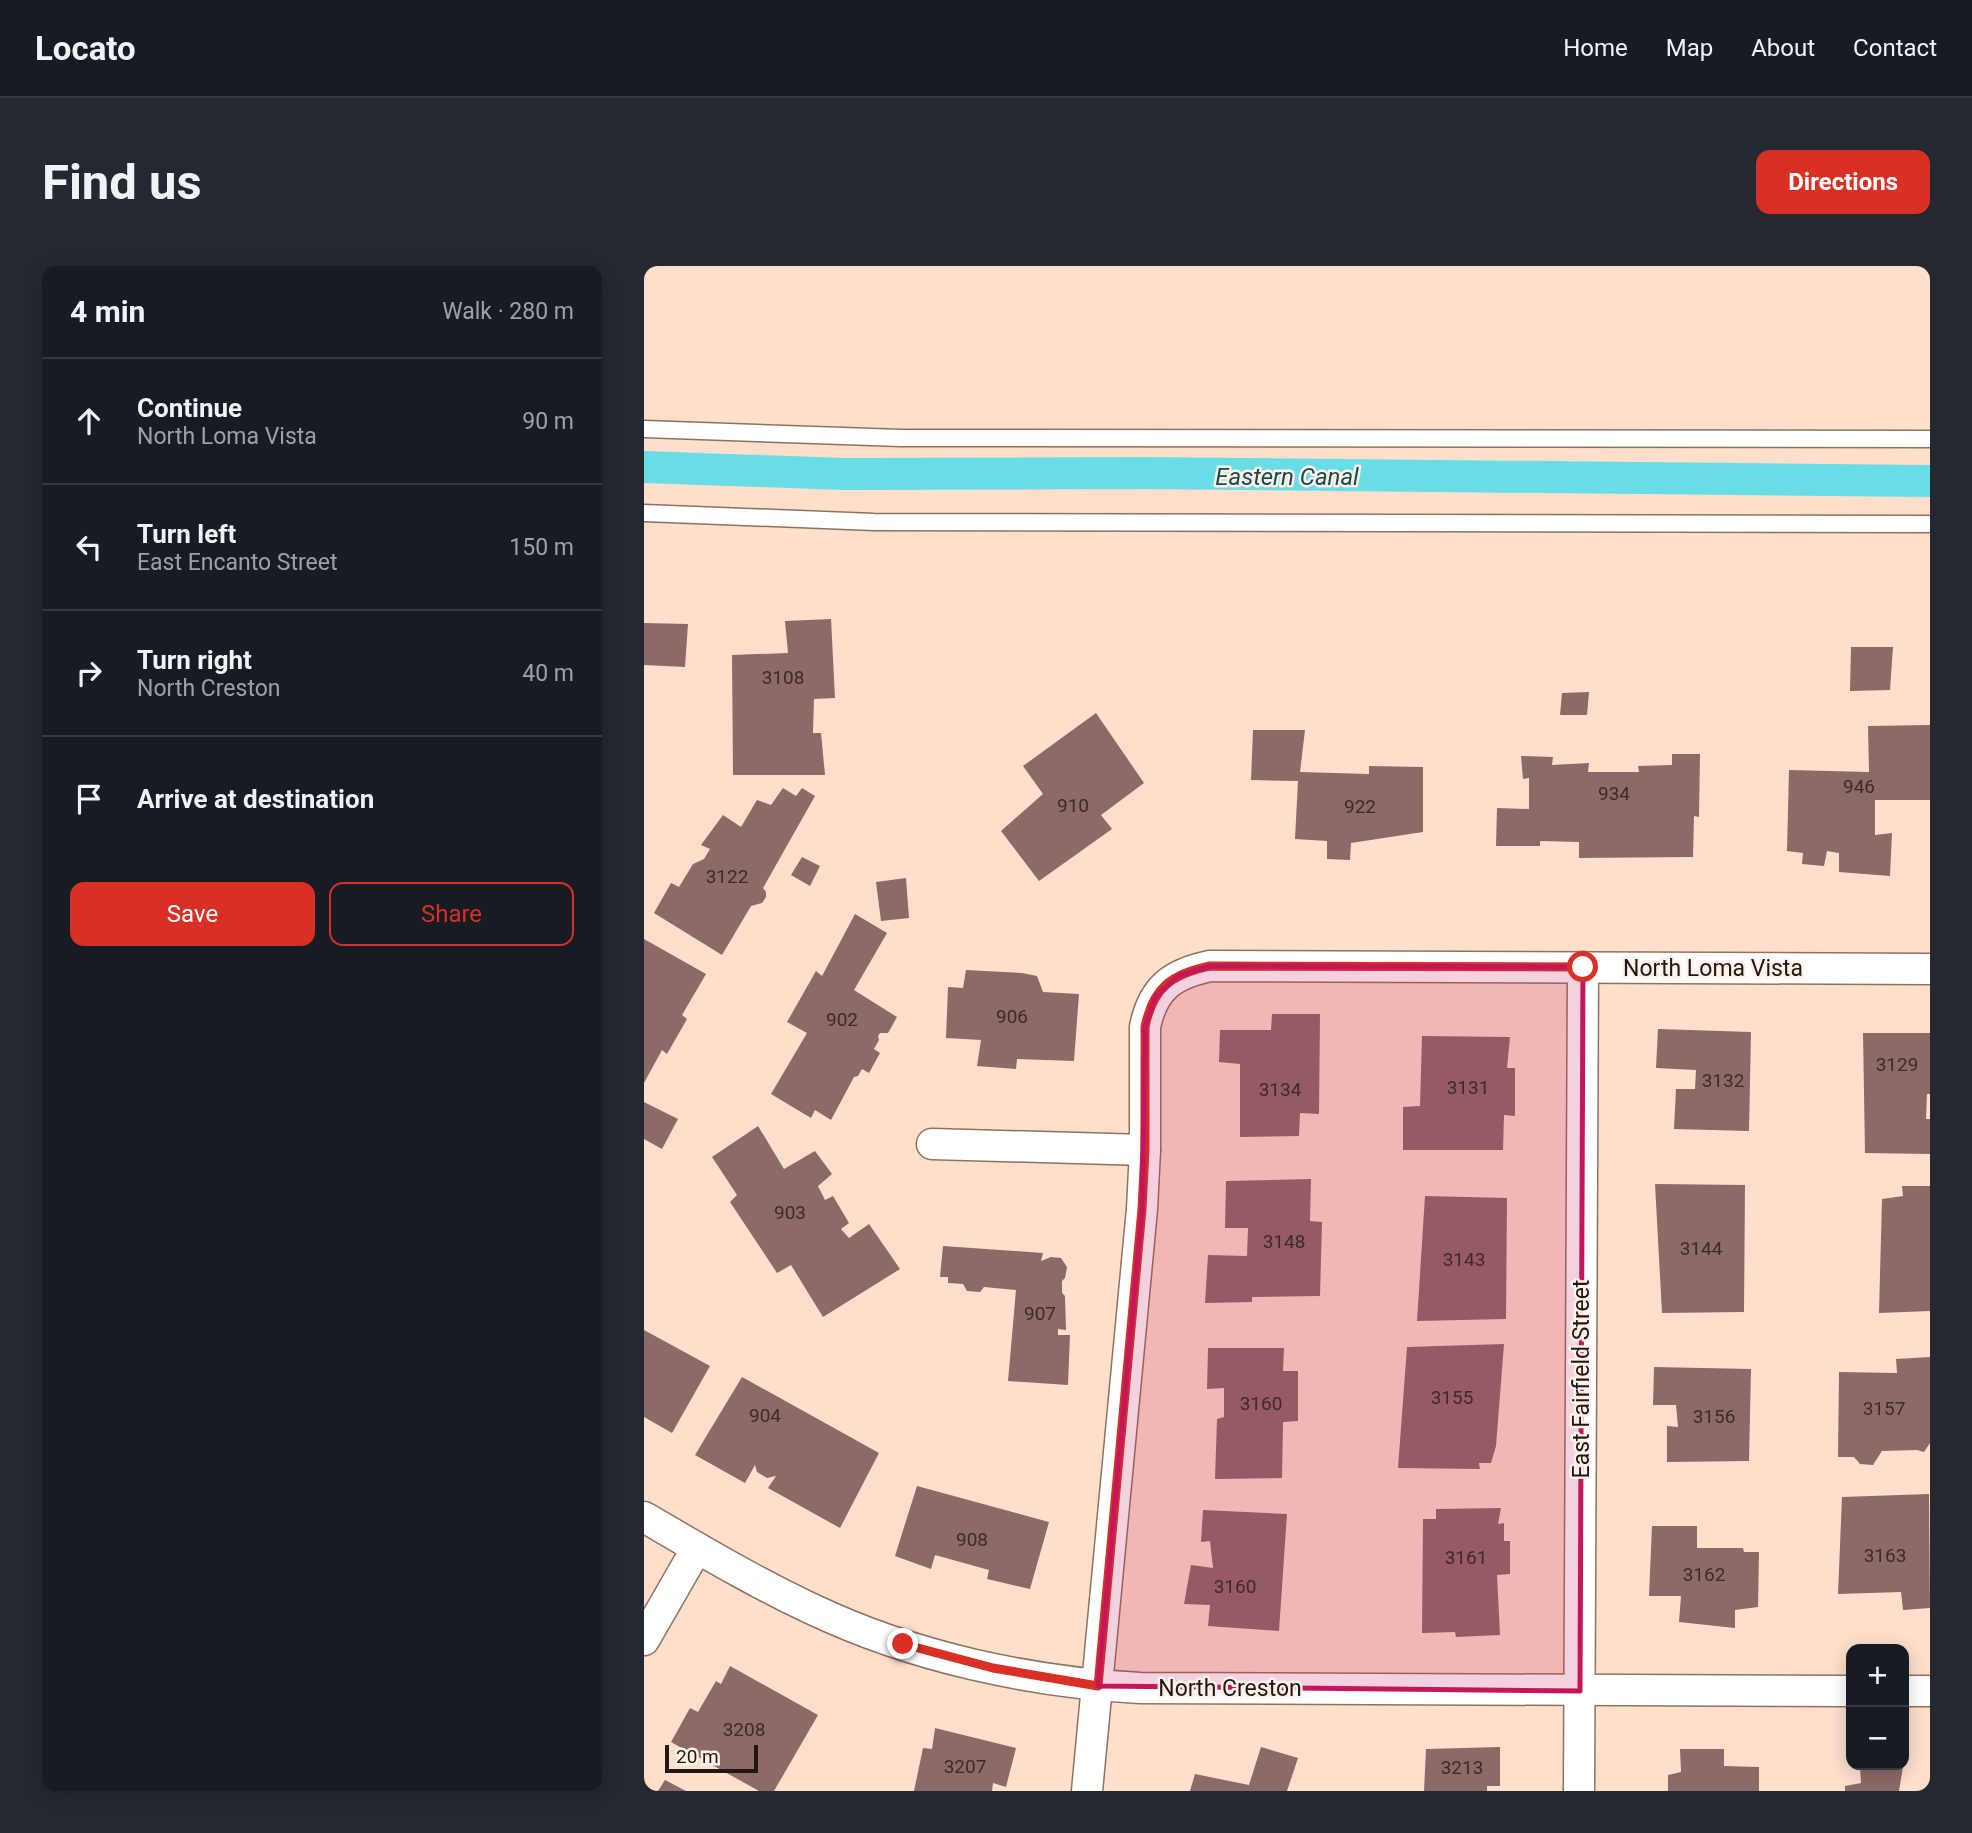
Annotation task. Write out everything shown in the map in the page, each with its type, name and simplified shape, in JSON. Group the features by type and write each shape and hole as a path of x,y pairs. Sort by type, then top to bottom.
{"street":[{"name":"North Loma Vista","path":"1145,1150 1145,1027 1148,1011 1165,984 1194,970 1210,966 1930,969"},
{"name":"East Fairfield Street","path":"1579,1791 1583,967"},
{"path":"932,1144 1145,1150 1137,1274 1087,1791"},
{"name":"North Creston","path":"644,1517 812,1610 903,1644 993,1668 1098,1686 1846,1691"},
{"path":"644,1640 697,1548"},
{"path":"1909,1692 1930,1692"}],"lane":[{"path":"644,429 901,438 1930,439"},
{"path":"644,513 874,522 1930,524"}],"highlighted area":[{"path":"1210,966 1583,967 1580,1691 1098,1686 1142,1209 1145,1027 1155,997 1178,976"}],"building":[{"path":"831,619 835,698 814,699 813,733 821,733 825,775 733,775 732,655 788,653 785,621"},
{"path":"644,623 688,624 685,667 644,665"},
{"path":"1851,647 1893,647 1890,690 1850,691"},
{"path":"1589,692 1587,715 1560,715 1562,693"},
{"path":"1096,713 1144,783 1101,815 1112,829 1039,881 1001,831 1043,794 1023,766"},
{"path":"1930,725 1930,800 1875,800 1875,835 1892,833 1890,876 1839,872 1839,853 1827,851 1824,866 1802,864 1803,853 1787,851 1789,770 1869,772 1868,726"},
{"path":"1253,730 1305,730 1300,772 1369,774 1369,766 1423,767 1423,832 1351,843 1350,860 1327,859 1327,841 1295,839 1298,781 1251,780"},
{"path":"1672,754 1700,754 1699,817 1694,816 1693,857 1579,858 1579,842 1540,841 1540,846 1496,846 1497,808 1529,809 1529,778 1523,779 1521,756 1553,757 1552,765 1589,763 1588,772 1639,772 1638,766 1672,765"},
{"path":"783,788 796,796 802,788 815,796 763,888 766,897 762,903 751,906 722,955 654,913 671,883 679,887 693,864 704,859 710,849 701,845 723,815 741,827 757,800 771,805"},
{"path":"802,857 820,866 810,886 791,875"},
{"path":"906,878 909,918 881,921 876,882"},
{"path":"855,914 887,933 854,990 897,1017 888,1033 880,1033 878,1036 879,1040 874,1049 880,1053 869,1073 862,1069 858,1076 854,1077 831,1120 815,1110 811,1118 771,1094 807,1033 787,1022 816,971 822,976"},
{"path":"644,939 706,974 682,1015 687,1019 667,1054 662,1050 644,1083"},
{"path":"966,970 1037,976 1043,992 1079,994 1074,1061 1017,1059 1016,1069 977,1066 981,1040 946,1038 948,987 963,988"},
{"path":"1272,1014 1320,1014 1319,1114 1300,1113 1299,1136 1240,1137 1240,1064 1219,1062 1220,1030 1271,1030"},
{"path":"1658,1029 1751,1032 1749,1131 1674,1129 1676,1089 1695,1089 1696,1070 1656,1068"},
{"path":"1863,1033 1930,1033 1930,1094 1927,1094 1926,1119 1930,1119 1930,1154 1865,1153"},
{"path":"1422,1036 1510,1037 1507,1068 1515,1068 1515,1116 1504,1115 1503,1150 1403,1150 1403,1107 1420,1106"},
{"path":"644,1102 678,1119 662,1149 644,1139"},
{"path":"758,1126 784,1169 815,1151 832,1174 818,1186 825,1200 833,1196 849,1223 841,1229 849,1238 869,1224 900,1269 823,1317 791,1265 777,1273 730,1202 737,1195 712,1157"},
{"path":"1311,1179 1310,1221 1322,1222 1320,1296 1252,1297 1252,1302 1205,1303 1208,1255 1247,1256 1248,1228 1225,1228 1226,1181"},
{"path":"1655,1184 1745,1185 1744,1312 1662,1313"},
{"path":"1902,1186 1930,1186 1930,1311 1879,1313 1882,1199 1903,1196"},
{"path":"1425,1196 1507,1198 1506,1319 1417,1321"},
{"path":"943,1246 1043,1253 1041,1261 1051,1257 1061,1258 1067,1267 1062,1281 1066,1330 1058,1329 1058,1335 1070,1335 1068,1385 1008,1381 1016,1290 984,1287 980,1292 967,1291 963,1284 948,1283 948,1277 940,1277"},
{"path":"644,1330 710,1366 672,1433 644,1417"},
{"path":"1504,1344 1496,1446 1491,1463 1479,1463 1480,1469 1398,1468 1407,1347"},
{"path":"1208,1348 1284,1348 1283,1371 1298,1371 1298,1421 1283,1422 1282,1478 1215,1479 1217,1419 1224,1417 1224,1388 1207,1389"},
{"path":"1930,1357 1930,1443 1924,1452 1882,1451 1873,1465 1860,1464 1854,1457 1838,1457 1839,1372 1897,1373 1896,1359"},
{"path":"1654,1367 1751,1369 1749,1461 1667,1462 1667,1426 1678,1427 1676,1405 1653,1405"},
{"path":"742,1377 879,1453 840,1528 768,1488 776,1476 767,1478 757,1472 755,1465 745,1483 695,1455"},
{"path":"917,1486 1049,1522 1030,1589 987,1579 989,1570 935,1555 931,1569 895,1556"},
{"path":"1929,1494 1930,1608 1903,1610 1901,1592 1838,1594 1842,1497"},
{"path":"1501,1508 1498,1524 1504,1523 1504,1541 1510,1541 1510,1574 1497,1575 1500,1635 1456,1637 1455,1632 1422,1633 1423,1519 1436,1519 1436,1509"},
{"path":"1203,1510 1287,1514 1279,1631 1208,1626 1210,1605 1184,1604 1191,1565 1213,1568 1210,1541 1201,1542"},
{"path":"1652,1526 1697,1526 1697,1548 1743,1548 1744,1552 1759,1552 1758,1607 1735,1610 1735,1628 1679,1622 1681,1596 1649,1596"},
{"path":"730,1666 818,1715 774,1791 759,1791 671,1742 690,1708 698,1712 716,1681 721,1684"},
{"path":"935,1728 1016,1748 1006,1787 993,1783 992,1791 914,1791 923,1748 932,1749"},
{"path":"1261,1747 1298,1758 1287,1791 1190,1791 1195,1774 1249,1785"},
{"path":"1500,1747 1500,1786 1487,1786 1487,1791 1424,1791 1426,1749"},
{"path":"1680,1749 1724,1749 1724,1766 1759,1767 1759,1791 1668,1791 1668,1775 1681,1772"},
{"path":"1860,1770 1902,1770 1899,1791 1845,1791 1845,1786 1861,1783"},
{"path":"665,1780 686,1791 658,1791"}],"waterway":[{"name":"Eastern Canal","path":"644,467 845,474 1145,473 1930,481"}],"route":[{"path":"903,1644 993,1668 1098,1686 1142,1209 1145,1027 1148,1011 1165,984 1178,976 1210,966 1583,967"}]}
